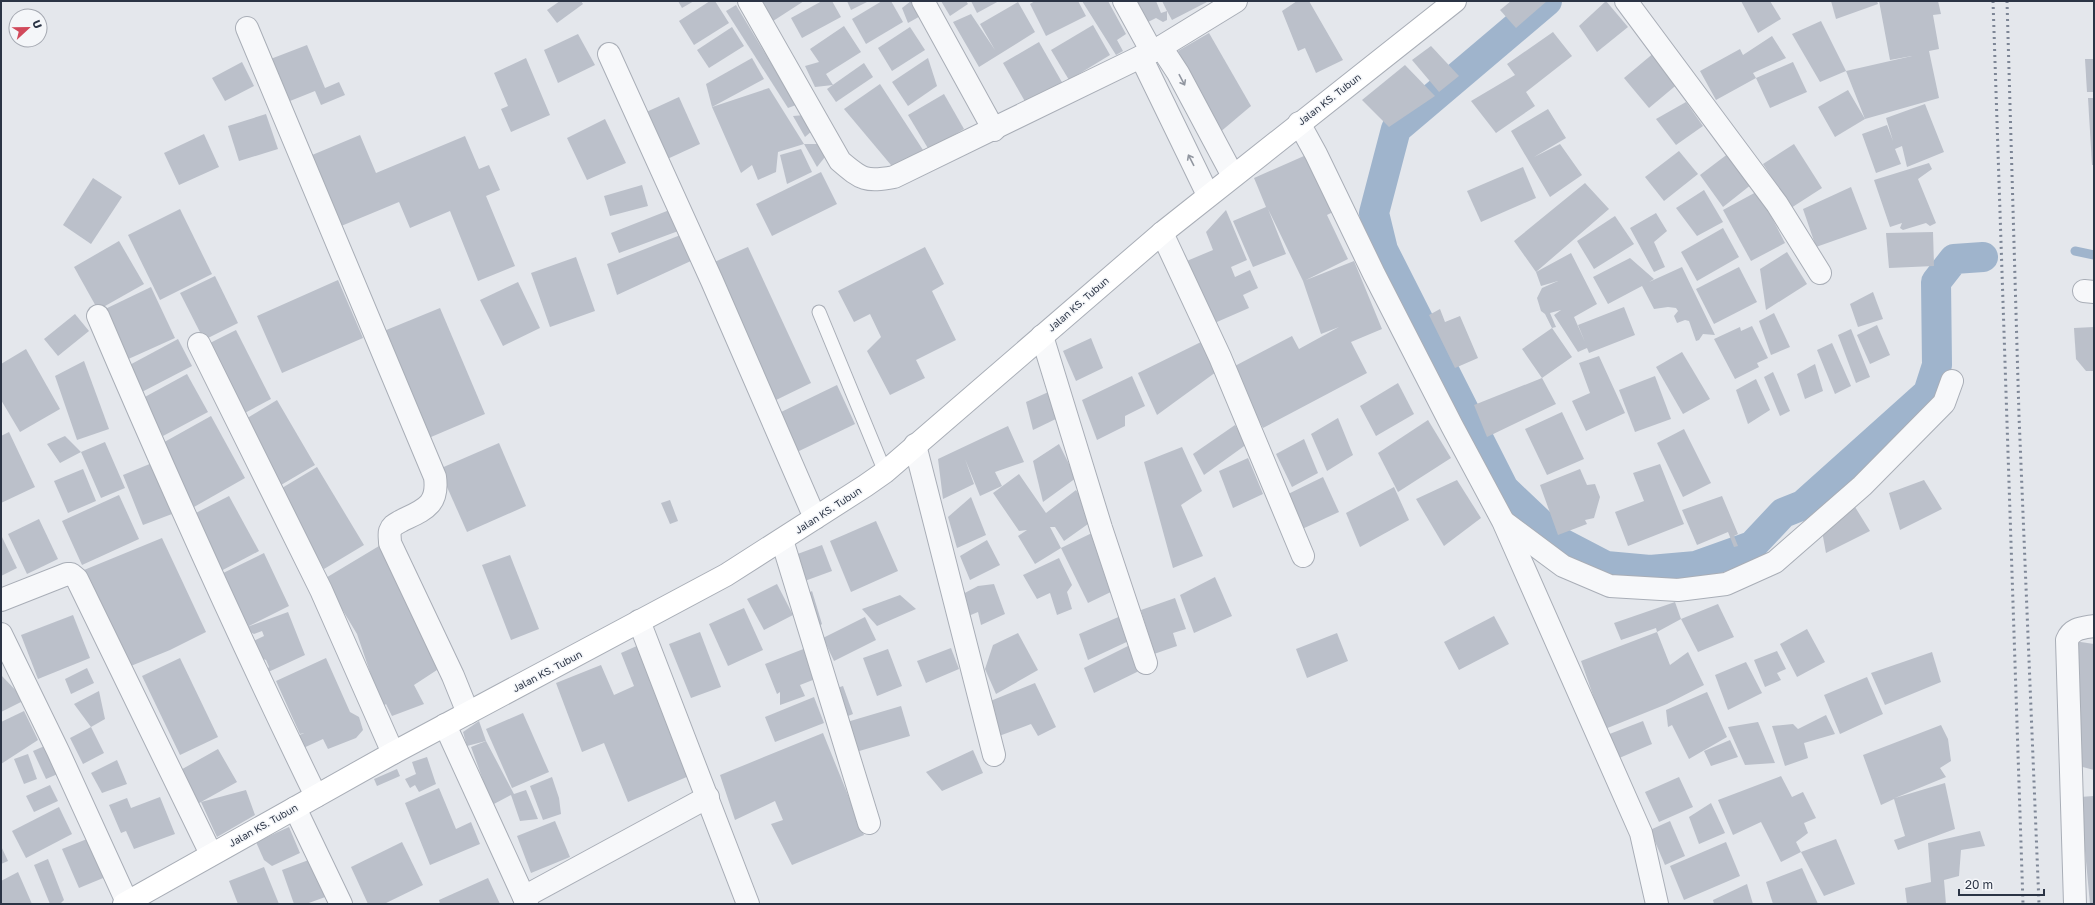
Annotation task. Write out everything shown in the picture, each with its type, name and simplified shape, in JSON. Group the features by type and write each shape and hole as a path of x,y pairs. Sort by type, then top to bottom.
{"street":[{"path":"749,1 840,161 862,178 874,180 894,177 994,130 1151,52 1236,1"},
{"path":"923,1 994,130"},
{"path":"1124,1 1151,52 1208,195"},
{"name":"Jalan KS. Tubun","path":"126,903 150,898 211,854 393,753 726,575 885,472 1162,233 1208,195 1455,1"},
{"path":"1626,1 1777,204 1820,273"},
{"path":"247,28 434,477 436,487 433,500 428,507 392,526 389,532 390,543 453,676 468,713"},
{"path":"1151,52 1178,73 1233,176"},
{"path":"609,54 712,281 816,518"},
{"path":"1299,123 1316,154 1374,274 1503,521 1642,833 1657,904"},
{"path":"1162,233 1220,358 1303,556"},
{"path":"98,316 184,517 252,665 316,796"},
{"path":"1042,336 1146,663"},
{"path":"199,344 321,590 393,753"},
{"path":"1503,521 1563,566 1610,586 1678,590 1726,584 1775,562 1862,486 1944,403 1952,381"},
{"path":"915,445 994,755"},
{"path":"782,540 868,823"},
{"path":"1,600 67,574 75,576 211,854"},
{"path":"639,621 748,904"},
{"path":"2075,904 2067,640 2070,634 2075,630 2094,626"},
{"path":"1,634 58,751 126,903"},
{"path":"445,725 525,900 708,797"},
{"path":"295,808 341,904"}],"lane":[{"path":"819,312 885,472"}],"building":[{"path":"560,1 581,1 583,4 557,23 547,10"},
{"path":"678,1 694,1 682,8"},
{"path":"710,1 715,1 729,23 694,45 679,21"},
{"path":"762,1 804,1 770,23"},
{"path":"822,1 832,1 841,17 802,38 791,18"},
{"path":"847,1 869,1 851,10"},
{"path":"882,1 891,1 903,22 866,44 852,19"},
{"path":"911,1 917,1 924,14 908,23 902,8"},
{"path":"941,1 966,1 968,4 950,16"},
{"path":"971,1 999,1 977,13"},
{"path":"1035,1 1078,1 1086,16 1046,36 1030,4"},
{"path":"1082,1 1108,1 1126,34 1117,40 1123,51 1116,55"},
{"path":"1134,1 1156,1 1161,13 1167,11 1167,20 1163,22 1156,18 1148,22"},
{"path":"1162,1 1207,2 1172,20"},
{"path":"1297,1 1309,1 1343,60 1316,73 1305,48 1298,51 1282,11"},
{"path":"1511,1 1547,1 1516,28 1500,10"},
{"path":"1606,1 1628,27 1597,52 1579,26"},
{"path":"1741,1 1770,1 1781,19 1758,33"},
{"path":"1831,1 1877,1 1878,4 1836,19"},
{"path":"1879,1 1938,1 1941,14 1933,15 1939,49 1929,51 1939,98 1865,119 1846,71 1912,56 1890,60"},
{"path":"1018,2 1035,32 979,67 953,22 971,14 995,50 980,24"},
{"path":"736,5 796,105 788,108 726,11"},
{"path":"1821,21 1846,71 1820,82 1792,34"},
{"path":"1093,25 1110,55 1069,80 1051,50"},
{"path":"844,26 861,52 826,74 833,85 815,87 805,66 819,62 810,49"},
{"path":"732,27 744,46 709,68 697,50"},
{"path":"910,27 925,50 892,71 878,48"},
{"path":"1553,32 1572,56 1526,92 1535,106 1496,133 1471,101 1515,75 1507,64"},
{"path":"1209,33 1251,106 1219,133 1178,51"},
{"path":"578,34 595,65 558,83 544,50"},
{"path":"1772,36 1786,58 1753,73 1756,78 1716,100 1700,71 1740,49 1743,55"},
{"path":"1039,42 1063,84 1027,105 1003,63"},
{"path":"307,45 325,88 339,82 345,95 321,105 315,91 285,103 268,60"},
{"path":"1431,46 1459,76 1439,92 1412,60"},
{"path":"1655,52 1680,82 1649,108 1624,78"},
{"path":"526,58 550,115 511,132 501,109 508,106 494,73"},
{"path":"752,58 764,79 712,107 706,84"},
{"path":"928,58 937,86 908,106 892,82"},
{"path":"2085,59 2094,59 2094,92 2087,92"},
{"path":"242,62 254,86 225,101 212,78"},
{"path":"1793,62 1807,92 1770,108 1756,78"},
{"path":"864,63 873,77 836,102 827,89"},
{"path":"1405,65 1435,96 1389,127 1362,100"},
{"path":"880,84 923,150 896,171 844,109"},
{"path":"769,88 804,144 778,152 776,172 758,180 752,165 741,173 712,107"},
{"path":"1848,90 1865,119 1835,137 1818,107"},
{"path":"944,94 964,129 929,150 908,115"},
{"path":"679,97 700,144 663,161 642,114"},
{"path":"2088,98 2094,98 2094,165 2092,165"},
{"path":"1686,102 1703,126 1676,145 1656,119"},
{"path":"1925,104 1944,152 1907,167 1902,146 1895,149 1901,164 1876,173 1862,134 1887,125 1893,141 1886,118"},
{"path":"1548,109 1566,138 1534,157 1560,144 1582,175 1550,197 1511,131"},
{"path":"266,114 278,149 239,161 228,126"},
{"path":"805,115 813,130 805,137 793,116"},
{"path":"605,119 626,163 587,180 567,138"},
{"path":"204,134 219,167 179,185 164,153"},
{"path":"360,135 376,173 465,136 479,169 489,165 500,190 486,196 515,266 478,281 450,211 410,228 399,202 334,229 305,158"},
{"path":"804,144 820,144 825,157 817,167"},
{"path":"1794,144 1822,188 1791,208 1763,164"},
{"path":"801,149 812,172 787,184 780,155"},
{"path":"1679,151 1698,174 1664,201 1645,177"},
{"path":"1313,152 1339,209 1327,215 1348,259 1306,280 1354,261 1382,329 1351,342 1367,373 1263,428 1231,368 1292,336 1299,349 1339,327 1321,334 1303,281 1268,209 1286,254 1253,267 1233,221 1266,207 1254,178"},
{"path":"1729,153 1752,184 1723,207 1700,175"},
{"path":"1929,163 1932,169 1918,179 1936,223 1930,226 1926,223 1903,230 1900,228 1902,223 1890,227 1874,180"},
{"path":"1523,167 1536,198 1481,222 1467,191"},
{"path":"821,172 837,204 772,236 756,204"},
{"path":"93,178 122,197 91,244 63,225"},
{"path":"1585,183 1609,209 1536,272 1514,241"},
{"path":"642,185 648,206 610,216 604,196"},
{"path":"1851,187 1867,229 1816,247 1803,209"},
{"path":"1704,190 1723,222 1697,236 1676,208"},
{"path":"1758,191 1785,243 1751,261 1723,210"},
{"path":"180,209 212,274 160,300 128,235"},
{"path":"672,209 681,230 619,253 611,233"},
{"path":"1226,210 1247,260 1231,267 1235,277 1250,270 1258,288 1243,295 1249,308 1210,325 1182,263 1213,250 1206,232"},
{"path":"1656,213 1667,231 1654,242 1665,267 1654,272 1630,228"},
{"path":"1615,216 1634,244 1594,269 1577,241"},
{"path":"1723,228 1739,257 1697,281 1681,252"},
{"path":"1933,232 1934,266 1889,268 1886,233"},
{"path":"683,234 693,260 617,295 607,264"},
{"path":"119,241 144,284 98,310 74,267"},
{"path":"748,247 811,383 774,401 710,264"},
{"path":"925,247 944,284 932,291 956,340 916,360 925,378 890,395 867,351 881,337 870,314 854,322 838,291"},
{"path":"1787,252 1807,284 1766,310 1760,269"},
{"path":"1571,253 1597,304 1574,317 1585,342 1578,325 1624,307 1635,335 1589,353 1587,348 1578,352 1554,315 1561,310 1550,313 1556,327 1552,328 1545,314 1541,311 1537,298 1542,288 1558,281 1541,286 1536,272"},
{"path":"576,257 595,311 550,327 531,273"},
{"path":"1630,258 1654,279 1649,282 1682,267 1715,335 1703,334 1699,340 1696,341 1689,321 1685,320 1677,323 1674,316 1678,311 1676,308 1668,307 1654,309 1642,286 1608,304 1593,277"},
{"path":"1739,267 1757,302 1714,324 1696,289"},
{"path":"215,276 238,323 204,340 180,293"},
{"path":"338,280 363,338 282,373 257,316"},
{"path":"518,282 540,328 503,346 480,300"},
{"path":"151,287 175,338 124,361 101,311"},
{"path":"1873,292 1883,319 1858,327 1850,304"},
{"path":"440,308 485,414 424,440 379,333"},
{"path":"1440,309 1445,322 1460,316 1478,358 1455,368 1429,315"},
{"path":"1774,313 1790,347 1771,355 1759,321"},
{"path":"75,314 89,331 58,356 44,339"},
{"path":"1877,325 1890,355 1870,364 1857,335"},
{"path":"1752,326 1768,358 1757,363 1759,367 1735,379 1714,339 1740,327 1741,331"},
{"path":"2094,327 2094,371 2086,371 2076,359 2074,328"},
{"path":"1552,328 1572,357 1542,378 1522,349"},
{"path":"1851,329 1870,377 1856,383 1838,335"},
{"path":"236,330 271,399 243,414 208,344"},
{"path":"1091,338 1103,368 1076,381 1063,351"},
{"path":"178,339 192,366 138,394 124,368"},
{"path":"1201,342 1216,372 1157,415 1138,373"},
{"path":"1832,343 1851,386 1835,394 1817,350"},
{"path":"26,349 60,409 20,432 1,400 1,364"},
{"path":"1682,352 1710,399 1683,414 1656,367"},
{"path":"1599,356 1625,413 1586,431 1572,401 1590,393 1579,363"},
{"path":"84,361 109,429 77,440 55,376"},
{"path":"1815,364 1823,391 1805,399 1797,374"},
{"path":"1773,372 1790,411 1780,416 1764,377"},
{"path":"187,374 208,412 163,436 143,398"},
{"path":"1132,376 1145,406 1125,416 1125,426 1097,440 1082,400"},
{"path":"1655,376 1671,419 1635,432 1619,390"},
{"path":"1542,378 1556,404 1487,437 1474,405"},
{"path":"1756,379 1770,410 1748,424 1736,390"},
{"path":"1398,383 1414,414 1376,436 1360,406"},
{"path":"837,385 855,424 795,453 777,414"},
{"path":"1053,390 1060,417 1033,430 1026,402"},
{"path":"277,400 315,465 281,485 244,420"},
{"path":"1562,412 1584,459 1547,475 1525,429"},
{"path":"211,416 245,478 194,507 159,445"},
{"path":"1338,418 1353,455 1327,471 1311,434"},
{"path":"1428,420 1451,458 1398,492 1378,453"},
{"path":"1235,425 1247,444 1204,475 1193,454"},
{"path":"1008,426 1024,462 995,472 1002,486 980,496 965,459 974,484 943,499 938,459"},
{"path":"1684,429 1711,483 1683,497 1657,443"},
{"path":"9,432 35,487 1,503 1,436"},
{"path":"65,436 81,452 60,463 47,444"},
{"path":"1304,439 1318,473 1292,487 1276,454"},
{"path":"105,442 125,488 101,498 81,452"},
{"path":"499,443 526,506 467,532 439,469"},
{"path":"1059,444 1076,478 1043,502 1033,461"},
{"path":"1182,447 1202,491 1181,505 1203,556 1173,568 1144,462"},
{"path":"1248,458 1263,494 1233,508 1219,471"},
{"path":"152,463 172,514 143,525 123,475"},
{"path":"1660,464 1684,524 1628,546 1615,512 1644,501 1633,473"},
{"path":"317,467 364,545 324,569 277,491"},
{"path":"83,469 96,501 68,513 54,481"},
{"path":"1580,469 1587,485 1595,484 1600,497 1594,518 1585,520 1587,524 1558,535 1540,485"},
{"path":"1019,474 1046,513 1076,490 1095,519 1064,541 1055,527 1050,527 1061,548 1035,564 1018,536 1027,530 1019,531 993,493"},
{"path":"1323,477 1339,512 1300,530 1286,495"},
{"path":"1457,480 1481,518 1444,546 1416,499"},
{"path":"1924,480 1942,509 1900,530 1889,493"},
{"path":"1394,487 1409,520 1360,547 1346,513"},
{"path":"119,495 139,539 82,565 62,521"},
{"path":"229,496 259,551 219,572 190,516"},
{"path":"1722,496 1738,534 1734,536 1738,546 1734,547 1728,532 1697,545 1682,510"},
{"path":"971,497 986,535 957,548 948,517"},
{"path":"670,500 678,521 670,524 661,503"},
{"path":"1855,507 1870,531 1826,553 1822,531"},
{"path":"39,519 58,559 27,574 8,534"},
{"path":"876,521 898,571 851,592 830,541"},
{"path":"1094,532 1115,590 1088,603 1061,548"},
{"path":"1,535 17,568 1,576"},
{"path":"162,538 206,632 170,650 126,668 84,570"},
{"path":"987,540 1000,565 970,580 960,556"},
{"path":"822,545 832,571 802,582 792,556"},
{"path":"379,546 412,601 437,670 414,685 424,704 392,716 386,704 382,707 357,634 324,579"},
{"path":"264,553 289,606 247,627 288,612 305,655 264,674 269,667 266,660 252,655 259,650 255,646 247,644 264,636 262,631 254,634 250,632 215,577"},
{"path":"510,555 539,629 511,640 482,565"},
{"path":"1059,558 1072,585 1067,592 1072,609 1057,615 1050,593 1037,599 1023,575"},
{"path":"1215,577 1232,616 1194,633 1180,595"},
{"path":"777,584 793,615 764,630 747,599"},
{"path":"994,584 1005,614 981,625 978,612 966,617 961,595 978,586"},
{"path":"812,591 822,624 814,630 804,596"},
{"path":"900,595 916,609 877,626 862,609"},
{"path":"1175,598 1186,629 1173,633 1177,646 1154,654 1141,610"},
{"path":"1675,602 1681,619 1657,632 1656,628 1621,640 1614,623"},
{"path":"1718,604 1734,637 1698,652 1681,619"},
{"path":"744,608 763,650 728,666 709,624"},
{"path":"73,615 90,658 38,679 21,635"},
{"path":"1123,615 1133,639 1088,660 1079,634"},
{"path":"1494,616 1509,644 1459,670 1444,642"},
{"path":"865,617 876,640 834,661 823,638"},
{"path":"1807,629 1825,662 1797,677 1780,644"},
{"path":"700,632 721,687 691,698 669,644"},
{"path":"1657,632 1670,665 1688,652 1704,685 1667,704 1605,729 1581,661"},
{"path":"1018,633 1038,670 996,694 985,669 993,645"},
{"path":"1337,633 1348,661 1307,678 1296,649"},
{"path":"2074,641 2094,644 2094,770 2079,766"},
{"path":"1132,644 1139,671 1094,693 1084,668"},
{"path":"639,645 650,680 689,776 628,802 604,743 582,752 556,683 601,665 614,695 634,686 621,653"},
{"path":"806,648 818,678 800,685 805,696 780,705 780,692 777,694 765,664"},
{"path":"951,648 959,669 926,683 917,661"},
{"path":"888,649 902,686 877,696 863,658"},
{"path":"1777,651 1786,669 1777,673 1781,680 1765,687 1754,660"},
{"path":"1932,652 1941,682 1885,705 1871,673"},
{"path":"180,658 218,737 180,755 142,676"},
{"path":"326,658 350,712 359,717 363,730 356,738 328,749 323,739 299,750 293,738 304,733 300,734 276,681"},
{"path":"1746,662 1762,693 1728,710 1715,675"},
{"path":"87,668 94,683 71,694 65,679"},
{"path":"1,675 25,700 1,712"},
{"path":"1867,677 1883,714 1840,734 1824,695"},
{"path":"1035,683 1056,727 1038,736 1031,724 999,736 988,702"},
{"path":"843,686 853,714 838,720 828,691"},
{"path":"99,691 105,719 91,727 74,704"},
{"path":"1707,692 1727,737 1689,759 1672,725 1668,727 1666,710"},
{"path":"814,697 824,723 775,742 765,717"},
{"path":"901,706 910,736 856,752 847,722"},
{"path":"24,711 38,740 1,764 1,722"},
{"path":"523,713 549,772 512,788 486,729"},
{"path":"1826,715 1835,734 1804,743 1808,758 1785,766 1772,726 1793,724 1798,729"},
{"path":"479,721 486,741 467,746 463,732"},
{"path":"1643,721 1652,744 1617,759 1607,735"},
{"path":"1758,722 1775,763 1745,765 1728,727"},
{"path":"1941,725 1948,739 1951,761 1940,768 1946,777 1895,798 1945,783 1955,829 1898,850 1894,840 1905,836 1894,799 1881,805 1863,755"},
{"path":"91,727 104,753 83,764 70,738"},
{"path":"823,733 864,835 792,865 771,824 783,820 775,801 735,820 720,775"},
{"path":"1730,740 1738,757 1711,766 1704,751"},
{"path":"486,741 514,794 526,790 538,819 520,821 511,795 492,805 471,747"},
{"path":"47,745 60,773 46,779 33,751"},
{"path":"218,749 237,782 196,805 177,772"},
{"path":"973,750 983,773 942,791 926,772"},
{"path":"28,754 37,779 24,784 14,759"},
{"path":"427,757 436,784 419,792 415,785 410,788 405,779 416,774 412,762"},
{"path":"117,760 127,784 102,793 91,773"},
{"path":"397,769 400,776 377,786 374,779"},
{"path":"1781,776 1792,797 1803,792 1816,818 1804,823 1808,833 1796,842 1801,852 1781,862 1761,822 1733,835 1718,800"},
{"path":"552,777 559,798 561,814 543,820 530,786"},
{"path":"1679,777 1693,807 1659,822 1645,792"},
{"path":"50,785 58,801 34,812 26,796"},
{"path":"439,788 456,829 471,822 480,844 430,865 405,803"},
{"path":"246,790 255,815 217,837 201,802"},
{"path":"2094,796 2094,904 2090,904 2080,797"},
{"path":"160,797 175,834 134,849 126,831 121,833 109,805 127,798 131,808"},
{"path":"1711,803 1725,833 1699,844 1689,817"},
{"path":"59,807 72,834 26,858 12,831"},
{"path":"555,821 570,857 531,873 517,836"},
{"path":"1670,821 1685,856 1665,865 1650,830"},
{"path":"289,827 300,853 272,866 264,860 256,842"},
{"path":"1980,831 1985,846 1961,850 1959,876 1944,880 1946,904 1907,904 1905,888 1931,882 1928,843"},
{"path":"92,837 108,876 79,888 62,849"},
{"path":"1836,839 1855,884 1824,896 1801,852"},
{"path":"402,842 423,885 384,904 368,904 351,867"},
{"path":"1726,842 1740,876 1684,900 1670,866"},
{"path":"1,846 8,861 1,864"},
{"path":"314,858 328,896 306,904 294,904 282,870"},
{"path":"48,859 64,900 60,904 50,904 34,865"},
{"path":"264,867 279,904 238,904 229,881"},
{"path":"1802,868 1818,904 1773,904 1766,882"},
{"path":"18,872 32,904 1,904 1,881"},
{"path":"488,878 500,904 440,904 439,900"},
{"path":"1747,884 1753,904 1714,904 1713,900"}],"waterway":[{"path":"1547,1 1396,129 1374,213 1383,250 1504,489 1560,542 1606,566 1650,570 1696,566 1752,546 1783,513 1803,505 1928,393 1937,365 1936,282 1954,259 1983,257"},
{"path":"2075,251 2094,255"}],"railway":[{"path":"1993,1 2023,904"},
{"path":"2007,1 2019,416 2039,904"}]}
